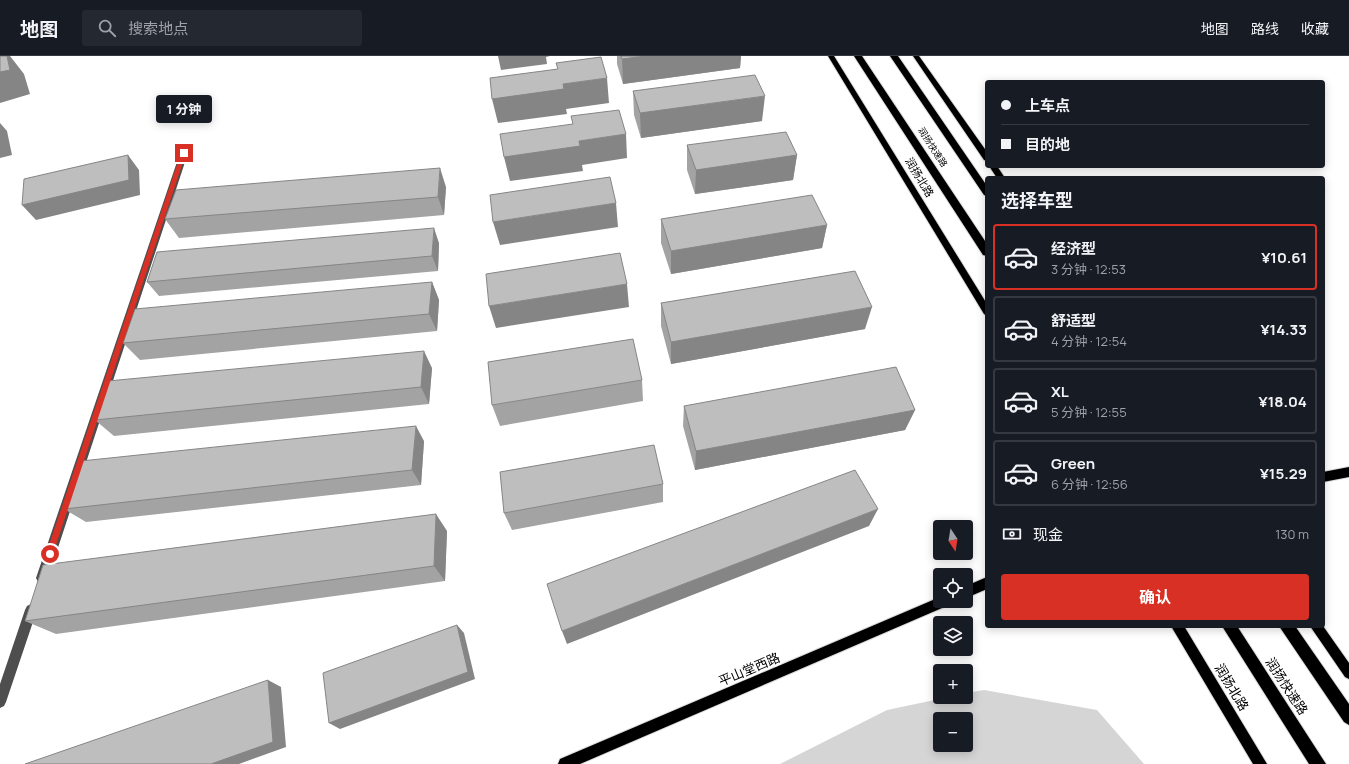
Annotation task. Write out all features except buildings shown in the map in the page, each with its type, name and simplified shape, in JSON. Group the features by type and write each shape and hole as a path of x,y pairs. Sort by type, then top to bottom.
{"highway":[{"name":"润扬快速路","path":"858,56 985,249"},
{"name":"润扬快速路","path":"894,56 985,190"},
{"name":"润扬快速路","path":"1230,628 1318,764"},
{"path":"1287,628 1349,717"}],"main road":[{"name":"润扬北路","path":"831,56 985,309"},
{"path":"916,56 985,155"},
{"path":"1325,477 1349,472"},
{"path":"973,589 985,584"},
{"name":"平山堂西路","path":"565,764 933,606"},
{"name":"润扬北路","path":"1178,628 1260,764"},
{"path":"1317,628 1349,673"}],"street":[{"path":"0,702 184,153"}],"shaded area":[{"path":"984,690 1097,710 1144,764 780,764 887,710 933,700 933,704 973,704 973,692"}],"route":[{"path":"50,554 184,153"}]}
